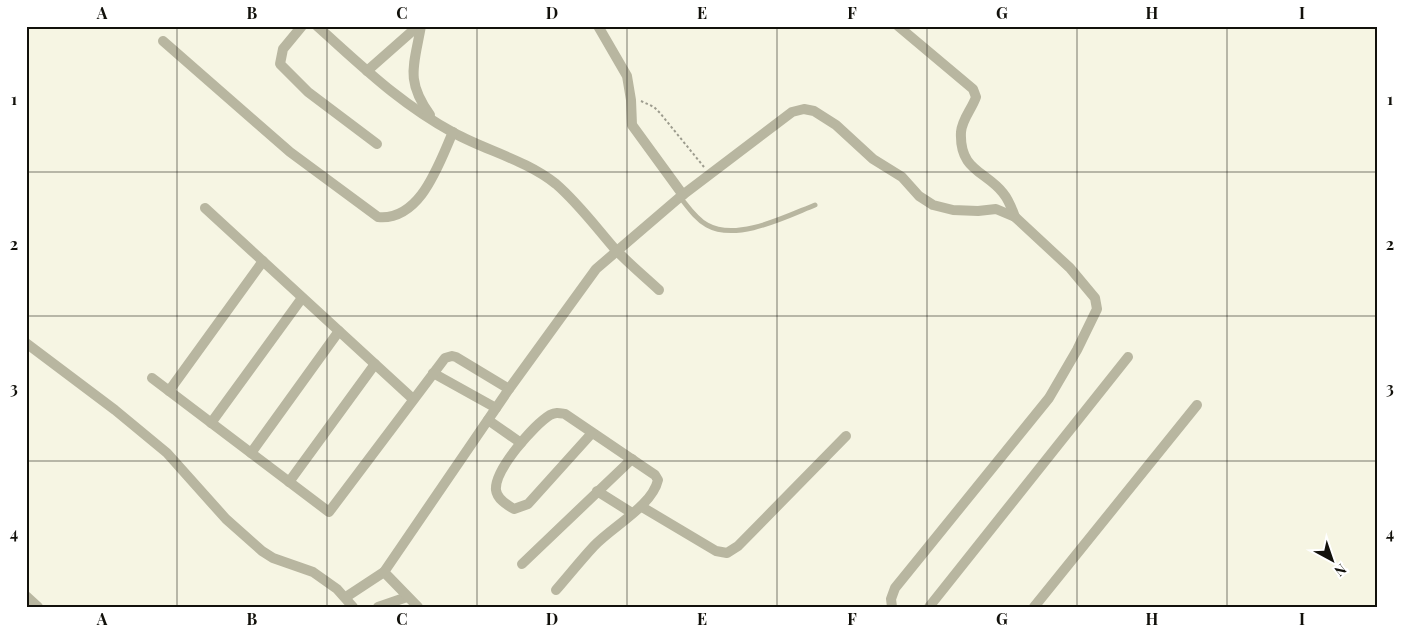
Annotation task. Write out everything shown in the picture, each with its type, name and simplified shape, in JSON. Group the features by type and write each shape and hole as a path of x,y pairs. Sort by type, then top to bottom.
{"street":[{"path":"302,26 283,49 280,64 308,92 377,144"},
{"path":"317,26 367,72 410,107 432,118 453,132 532,169 554,183 579,206 616,250 659,290"},
{"path":"367,72 419,26"},
{"path":"419,26 413,75 414,88 432,118"},
{"path":"598,26 616,54 627,76 631,100 632,125 636,134 681,196"},
{"path":"898,26 973,89 976,97 963,122 961,134 967,161 975,171 1004,193 1015,217"},
{"path":"163,41 290,152 378,217 396,214 417,200 426,187 453,132"},
{"path":"346,597 384,572 509,389 596,269 681,196 792,112 804,108 814,111 836,124 873,159 898,174 919,196 933,205 953,210 978,211 996,209 1015,217 1070,268 1095,298 1097,308 1077,350 1049,398 895,588 891,599 892,607"},
{"path":"205,208 414,399"},
{"path":"169,391 263,262"},
{"path":"212,423 302,298"},
{"path":"251,453 339,331"},
{"path":"26,343 116,410 167,454 226,519 262,551 273,558 313,572 346,597 353,607"},
{"path":"152,378 329,512 445,358 452,356 509,389"},
{"path":"929,607 1128,357"},
{"path":"290,482 375,364"},
{"path":"433,374 496,408"},
{"path":"1034,607 1197,405"},
{"path":"556,590 594,546 632,513 642,507 652,496 658,480 649,470 565,414 558,412 551,414 521,444 508,461 496,483 496,491 501,500 514,509 528,504 592,433"},
{"path":"488,420 521,444"},
{"path":"642,507 716,551 727,553 738,546 846,436"},
{"path":"522,564 632,459"},
{"path":"597,492 632,513"},
{"path":"384,572 418,607"},
{"path":"26,596 38,607"},
{"path":"378,607 407,597"}],"lane":[{"path":"681,196 700,220 720,230 752,229 815,205"}],"path":[{"path":"631,100 642,101 654,107 710,174"}]}
